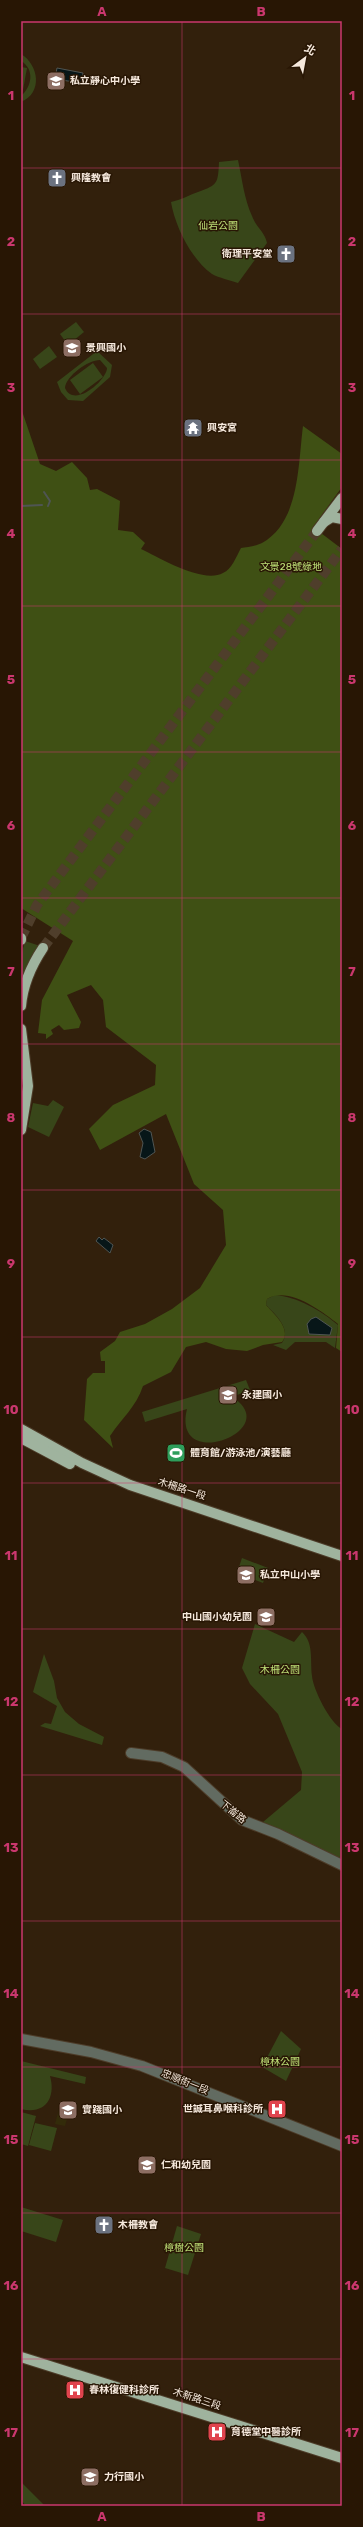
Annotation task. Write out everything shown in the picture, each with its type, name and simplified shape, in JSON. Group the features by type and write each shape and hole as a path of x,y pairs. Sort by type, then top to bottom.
{"main road":[{"path":"317,531 342,498"},
{"path":"324,522 332,517 342,519"},
{"path":"21,1006 26,981 33,964 43,948"},
{"path":"21,1029 28,1086 21,1130"},
{"name":"木柵路一段","path":"21,1429 96,1470 136,1487 342,1556"},
{"name":"木柵路一段","path":"21,1438 60,1459 128,1491 342,1563"},
{"name":"木新路三段","path":"21,2357 342,2458"}],"street":[{"name":"下崙路","path":"131,1753 162,1757 184,1767 242,1820 278,1834 342,1865"},
{"name":"忠順街一段","path":"21,2039 91,2052 142,2066 342,2146"}],"green space":[{"path":"21,54 32,65 36,79 33,92 28,98 21,102 21,96 28,88 30,83 30,73 25,64 21,61"},
{"path":"21,67 27,68 22,95 21,95"},
{"name":"仙岩公園","path":"238,160 249,209 267,243 238,283 212,274 197,260 180,231 171,202 205,190 213,185 217,179 219,162"},
{"path":"76,322 84,332 68,345 60,334"},
{"path":"49,346 57,357 40,369 33,359"},
{"path":"97,351 112,365 110,377 83,401 68,400 61,392 57,382","holes":["100,360 107,368 102,379 82,394 69,394 65,388 66,383 73,374 90,363"]},
{"path":"93,363 103,377 80,394 70,380"},
{"name":"文景28號綠地","path":"21,408 40,464 56,471 72,462 87,478 90,490 97,489 120,501 118,530 133,532 145,543 141,549 193,573 204,575 215,575 223,573 229,569 241,548 262,543 274,534 284,521 295,491 303,426 342,454 342,487 313,527 342,549 342,1352 336,1348 338,1324 323,1313 295,1298 276,1296 267,1299 266,1305 281,1322 285,1332 285,1337 282,1342 263,1345 247,1351 226,1349 206,1342 186,1347 171,1372 143,1386 137,1400 110,1436 113,1448 84,1420 87,1379 93,1373 105,1373 105,1361 101,1361 100,1352 115,1341 120,1332 145,1324 172,1309 200,1288 226,1245 223,1210 194,1184 166,1114 100,1150 89,1129 113,1105 155,1085 156,1065 106,1027 103,1000 91,985 67,995 81,1022 79,1028 64,1030 59,1025 51,1030 53,1034 46,1039 46,1034 38,1033 42,1000 73,941 21,908"},
{"path":"25,941 40,946 21,982 21,956"},
{"path":"53,1100 64,1107 49,1137 28,1127 33,1103 48,1106"},
{"path":"275,1295 300,1301 324,1314 338,1325 335,1348 326,1342 295,1342 286,1350 273,1345 282,1343 285,1338 284,1327 266,1305 267,1299"},
{"path":"246,1380 250,1390 232,1397 245,1410 246,1422 237,1432 224,1440 208,1442 195,1439 187,1428 187,1409 145,1422 142,1412"},
{"path":"242,1558 268,1568 263,1583 237,1573"},
{"name":"木柵公園","path":"255,1624 294,1642 302,1632 306,1636 311,1652 312,1676 315,1689 327,1713 337,1726 342,1729 342,1859 263,1822 301,1790 302,1772 278,1714 250,1684 242,1668"},
{"path":"44,1654 54,1681 57,1698 65,1712 79,1724 104,1737 102,1745 40,1726 45,1723 51,1724 57,1706 33,1692"},
{"name":"樟林公園","path":"281,2031 301,2049 286,2081 262,2067"},
{"path":"21,2061 86,2077 85,2084 50,2076 52,2091 47,2103 43,2107 37,2109 21,2109"},
{"path":"21,2112 36,2116 28,2146 21,2144"},
{"path":"35,2123 57,2128 51,2151 29,2145"},
{"path":"21,2207 63,2220 56,2242 21,2231"},
{"name":"樟樹公園","path":"177,2226 201,2234 188,2275 165,2268"},
{"path":"21,2482 45,2506 26,2506 21,2500"}],"sand":[{"path":"60,2105 70,2108 65,2126 55,2124"}],"shaded area":[{"path":"57,68 83,73 81,83 55,79"},
{"path":"144,1129 151,1132 155,1152 145,1159 140,1157 143,1143 139,1133"},
{"path":"99,1237 102,1240 104,1238 113,1245 110,1253 96,1241"},
{"path":"316,1317 332,1328 330,1335 309,1334 307,1324 311,1319"}],"waterway":[{"path":"44,492 50,501 48,506"},
{"path":"21,506 42,505"}],"tunnel":[{"path":"21,938 37,905 317,531"},
{"path":"43,948 342,549"}],"place":[{"name":"私立靜心中小學","path":"56,81"},
{"name":"興隆教會","path":"57,178"},
{"name":"衛理平安堂","path":"286,254"},
{"name":"景興國小","path":"72,348"},
{"name":"興安宮","path":"193,428"},
{"name":"永建國小","path":"228,1395"},
{"name":"體育館/游泳池/演藝廳","path":"176,1453"},
{"name":"私立中山小學","path":"246,1575"},
{"name":"中山國小幼兒園","path":"266,1617"},
{"name":"世誠耳鼻喉科診所","path":"277,2109"},
{"name":"實踐國小","path":"68,2110"},
{"name":"仁和幼兒園","path":"147,2165"},
{"name":"木柵教會","path":"104,2225"},
{"name":"春林復健科診所","path":"75,2390"},
{"name":"育德堂中醫診所","path":"217,2432"},
{"name":"力行國小","path":"90,2477"}]}
